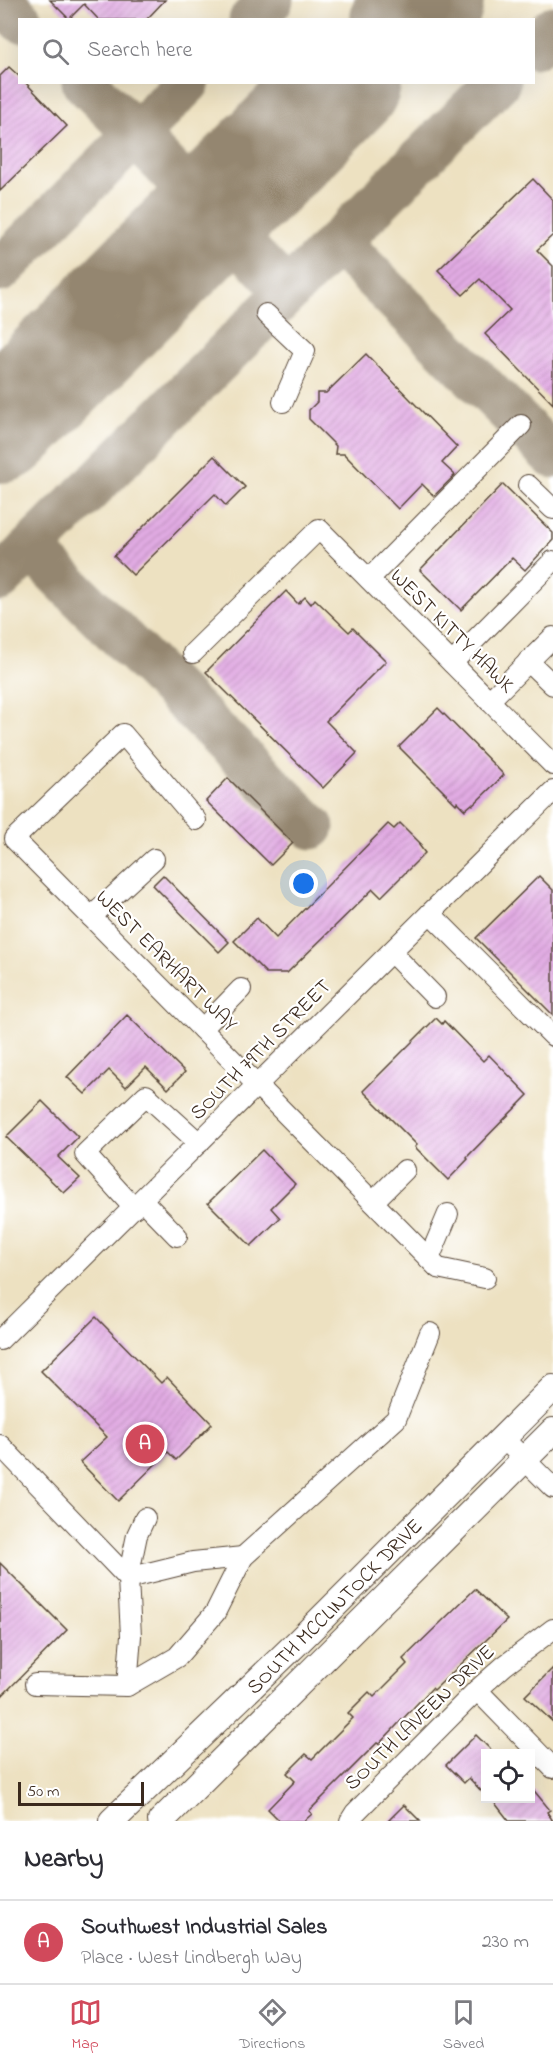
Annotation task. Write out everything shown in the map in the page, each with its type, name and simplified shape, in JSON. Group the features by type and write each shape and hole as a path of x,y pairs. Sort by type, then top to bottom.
{"main road":[{"name":"SOUTH MCCLINTOCK DRIVE","path":"112,1821 298,1642 553,1388"},
{"name":"SOUTH MCCLINTOCK DRIVE","path":"162,1821 553,1431"}],"street":[{"path":"266,314 305,351 284,402"},
{"path":"369,579 521,425"},
{"path":"528,485 553,510"},
{"name":"WEST KITTY HAWK","path":"193,653 319,529 553,765"},
{"path":"452,663 553,561"},
{"path":"489,701 553,637"},
{"path":"528,661 553,685"},
{"name":"WEST EARHART WAY","path":"196,820 123,734 14,839 433,1264"},
{"name":"SOUTH 79TH STREET","path":"0,1340 553,792"},
{"path":"91,917 154,859"},
{"path":"430,913 553,1036"},
{"path":"391,952 435,997"},
{"path":"202,1029 241,989"},
{"path":"177,1236 138,1204 86,1154 146,1095 199,1143"},
{"path":"373,1202 405,1170"},
{"path":"448,1214 433,1264 485,1278"},
{"path":"35,1684 127,1686 177,1657 215,1613 243,1557 396,1419 430,1333"},
{"path":"502,1438 553,1488"},
{"path":"0,1445 128,1578"},
{"path":"127,1686 131,1636 128,1578 137,1535 145,1518"},
{"path":"128,1578 193,1562 243,1557"},
{"name":"SOUTH LAVEEN DRIVE","path":"350,1821 355,1813 477,1690 504,1666 553,1629"},
{"path":"477,1690 553,1768"}],"building":[{"path":"50,0 165,0 148,18 97,18 84,4 68,18"},
{"path":"9,67 18,75 18,84 27,84 67,126 0,191 0,76"},
{"path":"533,179 553,200 553,235 537,250 553,266 553,404 485,334 510,310 480,279 463,295 438,270"},
{"path":"366,354 457,447 442,463 455,475 434,496 422,484 398,509 344,454 335,454 336,446 309,419 309,410 317,402 317,393 326,393"},
{"path":"214,456 245,487 226,506 215,494 133,575 114,556"},
{"path":"503,484 553,533 553,540 525,570 512,558 461,610 420,570"},
{"path":"286,591 298,604 305,597 311,604 315,599 349,632 353,628 386,661 326,721 357,753 323,788 206,672"},
{"path":"438,708 504,775 465,810 457,802 456,804 399,747"},
{"path":"228,778 293,843 271,865 206,801"},
{"path":"400,823 421,844 419,845 425,853 381,897 373,889 287,973 266,973 234,941 257,918 276,938 388,824 394,829"},
{"path":"163,875 229,942 219,952 153,885"},
{"path":"539,876 553,890 553,1015 476,938"},
{"path":"127,1015 185,1072 168,1089 146,1067 126,1087 109,1070 85,1094 67,1077"},
{"path":"436,1018 442,1024 444,1021 483,1061 489,1055 528,1095 467,1157 468,1159 448,1180 363,1091"},
{"path":"42,1101 78,1137 58,1157 80,1178 64,1193 6,1137"},
{"path":"262,1150 295,1184 271,1208 280,1218 251,1246 208,1203"},
{"path":"96,1317 161,1383 167,1377 212,1424 176,1460 168,1452 118,1501 80,1462 107,1437 41,1371"},
{"path":"0,1563 67,1630 0,1698"},
{"path":"475,1589 507,1620 434,1690 432,1688 379,1744 377,1743 309,1811 312,1814 304,1821 280,1821 268,1809 295,1781 287,1773 306,1754 312,1759 353,1718 348,1713 369,1692 374,1697 407,1664 403,1659"},
{"path":"553,1668 553,1722 525,1696"},
{"path":"476,1735 490,1749 481,1749 481,1791 469,1778 464,1783 446,1765"},
{"path":"535,1792 550,1810 547,1812 553,1821 509,1821 495,1803 535,1803"},
{"path":"404,1805 420,1821 388,1821"}],"taxiway":[{"path":"1,0 18,18"},
{"path":"253,18 271,0"},
{"path":"535,46 553,28"},
{"path":"86,84 136,134"},
{"path":"0,270 186,84"},
{"path":"0,579 496,84"},
{"path":"135,135 288,292"},
{"path":"338,242 553,456"},
{"path":"31,548 312,827"}],"runway":[{"path":"409,18 427,0"},
{"path":"0,426 342,84"}],"place":[{"name":"Southwest Industrial Sales","path":"145,1444"}]}
